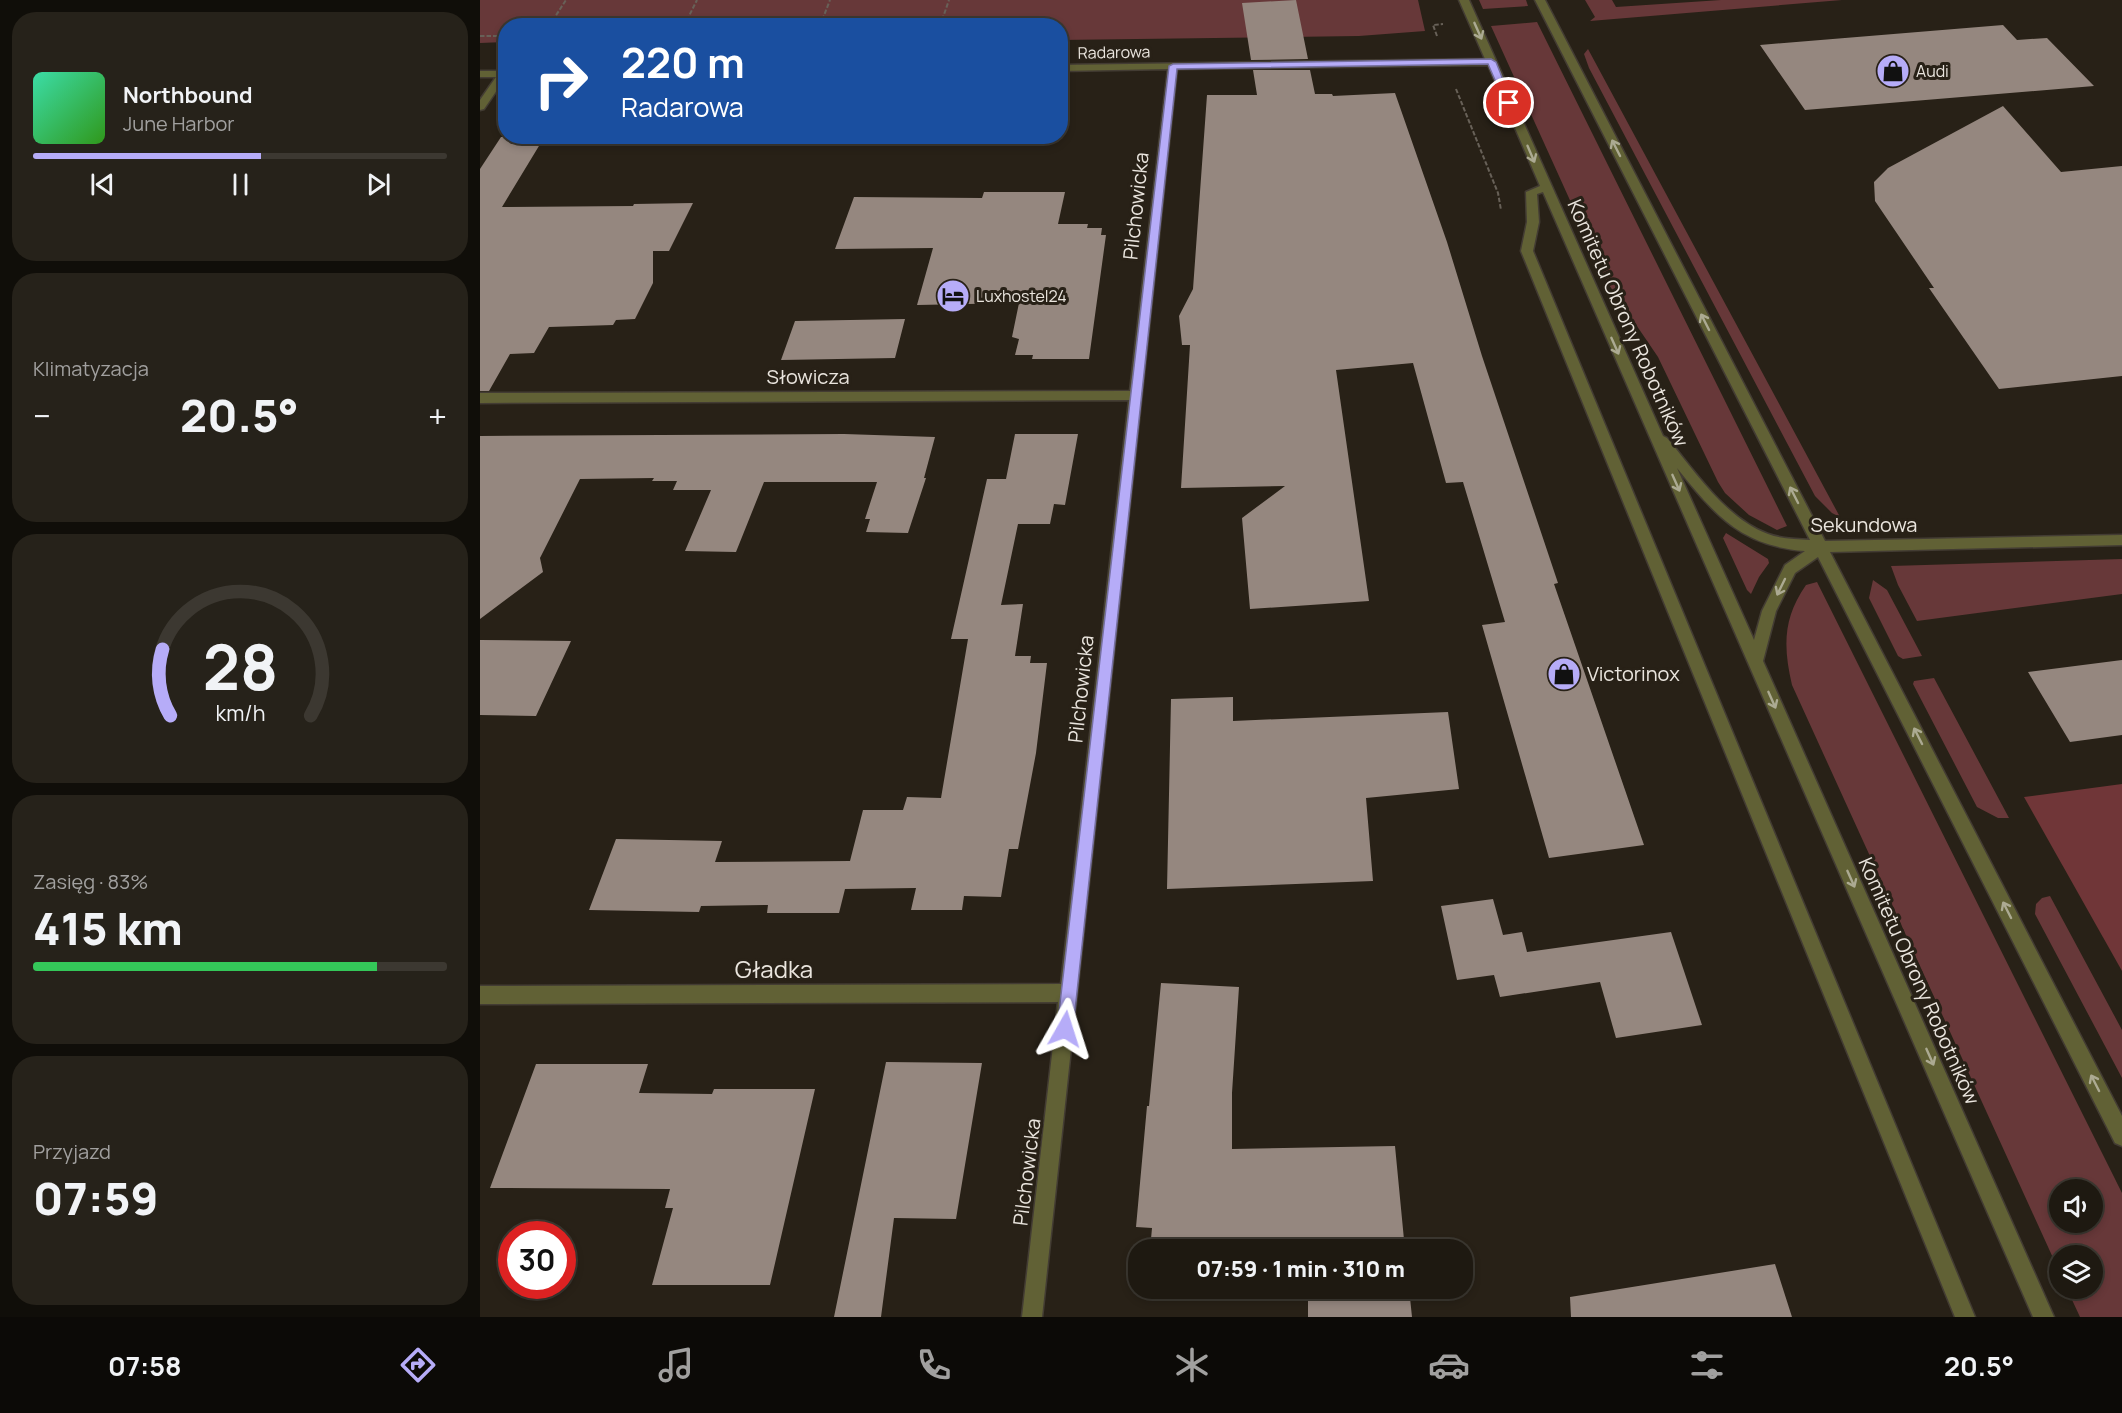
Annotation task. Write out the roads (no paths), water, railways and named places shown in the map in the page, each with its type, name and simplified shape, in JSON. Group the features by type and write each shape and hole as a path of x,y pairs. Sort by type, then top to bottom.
{"street":[{"name":"Komitetu Obrony Robotników","path":"1464,0 2044,1317"},
{"path":"1540,0 2122,1136"},
{"name":"Radarowa","path":"1068,68 1491,62"},
{"name":"Pilchowicka","path":"1032,1317 1173,66"},
{"path":"480,74 498,74"},
{"path":"480,107 498,82"},
{"path":"1545,188 1531,192 1533,222 1527,251 1965,1317"},
{"name":"Słowicza","path":"480,399 1136,395"},
{"name":"Sekundowa","path":"1652,430 1724,510 1746,529 1778,543 1821,547 2122,540"},
{"path":"1755,662 1769,611 1790,569 1821,547"},
{"name":"Gładka","path":"480,995 1069,993"}],"place":[{"name":"Audi","path":"1893,71"},
{"name":"Luxhostel24","path":"953,296"},
{"name":"Victorinox","path":"1564,674"}]}
